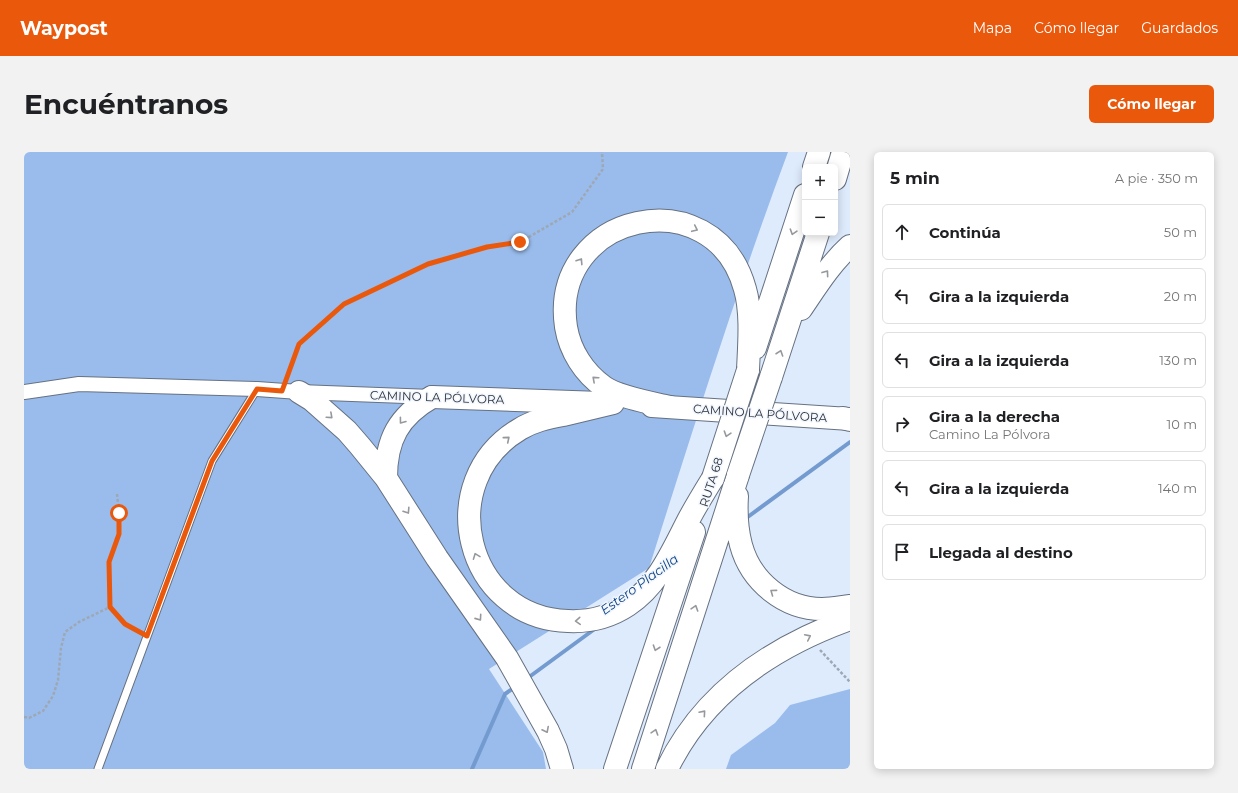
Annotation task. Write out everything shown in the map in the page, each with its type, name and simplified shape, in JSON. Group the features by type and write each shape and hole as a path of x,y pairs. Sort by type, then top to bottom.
{"highway":[{"path":"815,164 819,152"},
{"path":"838,169 843,152"},
{"name":"RUTA 68","path":"615,769 713,478 803,200"},
{"path":"670,407 623,395 605,388 594,379 581,364 571,346 565,319 565,305 567,292 574,272 585,255 594,245 616,229 643,221 670,221 696,229 719,244 736,266 746,291 749,335 748,370"},
{"name":"RUTA 68","path":"643,769 817,236"},
{"path":"788,328 841,254 850,246"},
{"path":"291,391 312,400 347,431 386,478 437,558 507,658 548,731 556,749 562,769"},
{"path":"386,478 387,454 395,432 409,413 418,405 432,397"},
{"name":"CAMINO LA PÓLVORA","path":"432,397 613,403 848,419"},
{"path":"613,403 533,422 508,437 497,447 480,471 474,484 469,513 471,542 475,556 486,575 499,592 510,601 521,609 534,615 547,619 575,622 603,617 628,605 649,587 665,564 713,478"},
{"path":"738,475 738,533 745,558 758,579 777,595 798,606 832,609 850,606"},
{"path":"667,769 682,740 703,713 714,701 760,662 807,637 850,619"}],"street":[{"name":"CAMINO LA PÓLVORA","path":"24,392 79,384 257,389 432,397"}],"lane":[{"path":"98,769 212,461 257,389"}],"path":[{"path":"291,391 299,344 344,304 428,264 487,247 520,242 572,212 603,168 602,152"},
{"path":"117,494 119,534 109,562 110,607 125,624 147,636"},
{"path":"24,717 29,718 43,711 54,696 58,680 60,648 65,632 79,622 110,607"},
{"path":"807,637 850,682"}],"shaded area":[{"path":"24,152 788,152 733,307 649,568 489,669 543,752 546,769 24,769"},
{"path":"850,689 850,769 726,769 731,755 775,723 790,705"}],"waterway":[{"name":"Estero Placilla","path":"745,519 850,442"},
{"name":"Estero Placilla","path":"525,680 596,628"},
{"name":"Estero Placilla","path":"472,769 505,694 515,687"}],"route":[{"path":"119,513 119,534 109,562 110,607 125,624 147,636 212,461 257,389 282,391 299,344 344,304 428,264 487,247 520,242"}]}
